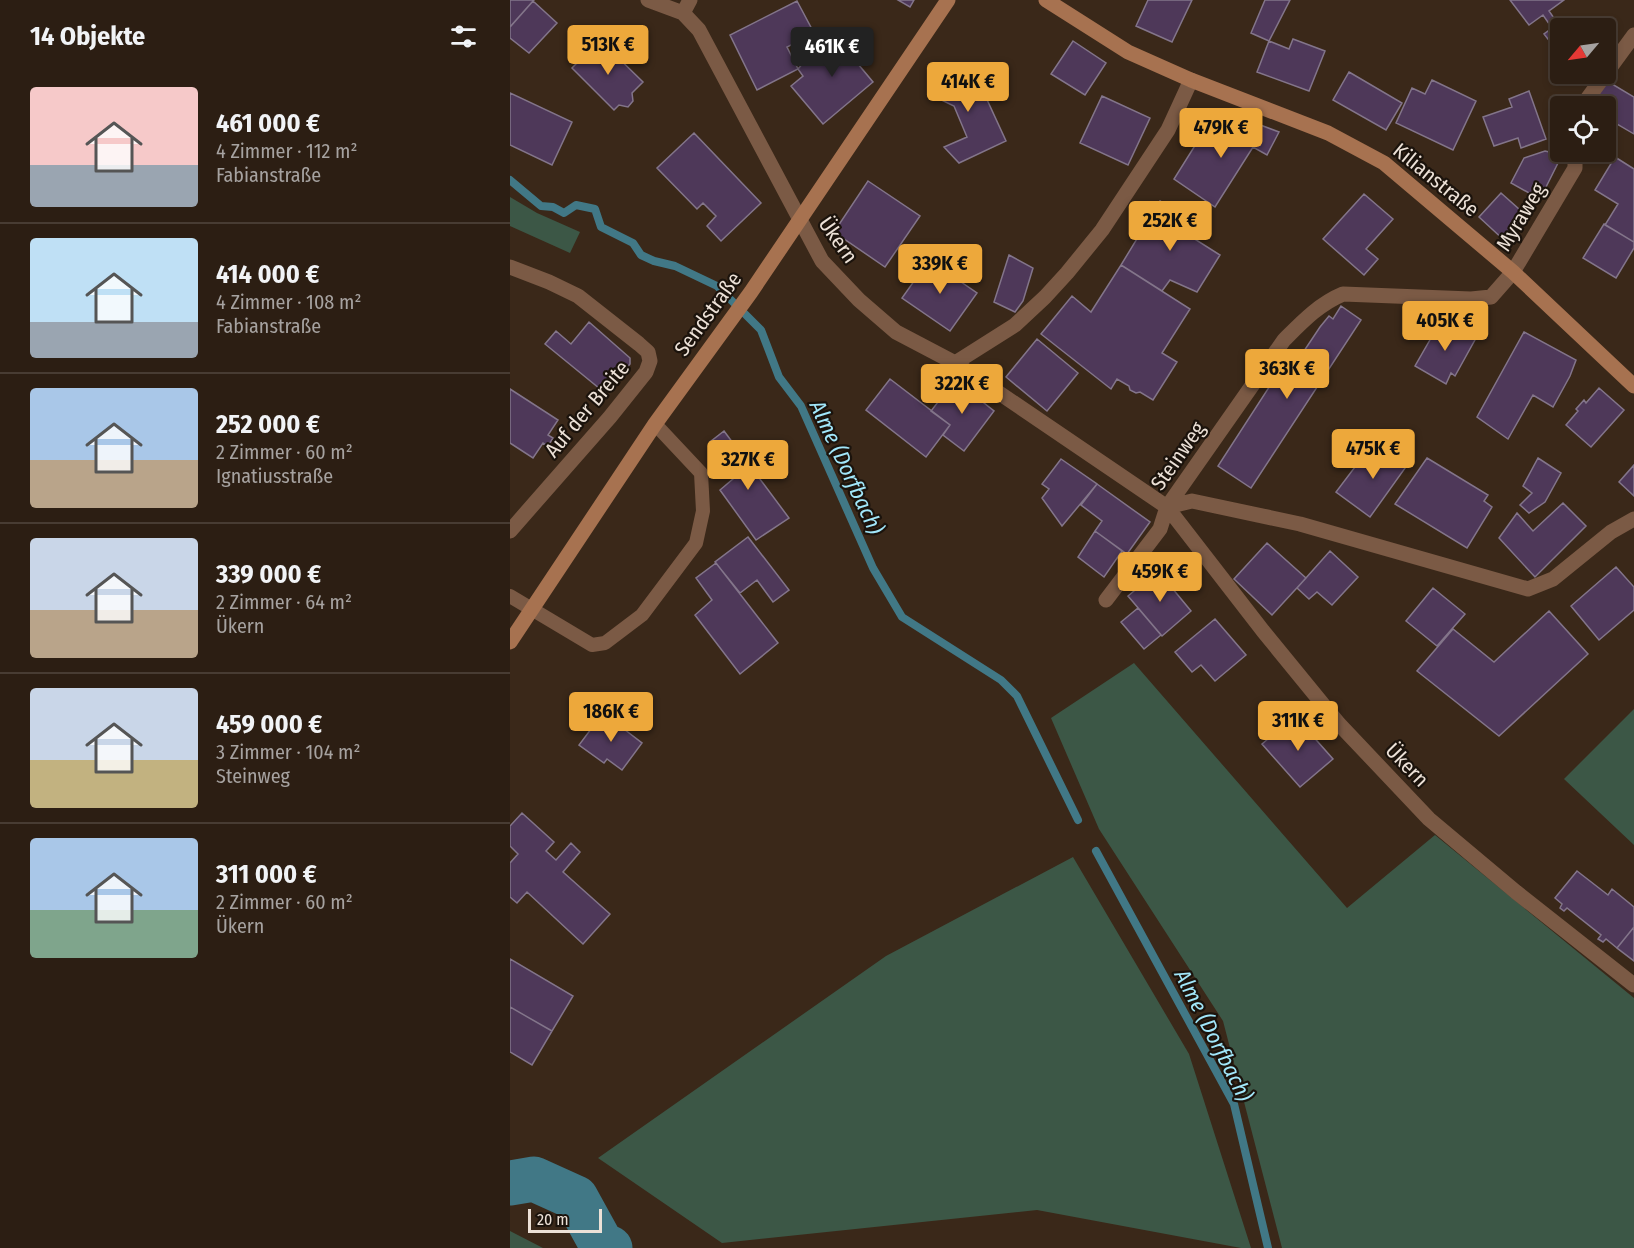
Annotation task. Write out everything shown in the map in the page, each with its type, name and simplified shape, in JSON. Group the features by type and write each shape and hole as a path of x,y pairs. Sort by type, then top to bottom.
{"main road":[{"name":"Sendstraße","path":"510,642 656,424 751,292 948,0"},
{"name":"Kilianstraße","path":"1046,0 1128,52 1191,80 1328,134 1384,163 1513,272 1634,386"}],"street":[{"path":"648,0 687,7 799,220"},
{"path":"1591,96 1634,35"},
{"path":"956,363 1015,325 1046,297 1067,273 1101,230 1168,130 1191,80"},
{"name":"Myraweg","path":"1513,272 1575,168 1575,162"},
{"name":"Ükern","path":"799,220 822,261 859,300 896,332 956,363 1167,507 1339,724 1429,819 1516,892 1634,985"},
{"name":"Auf der Breite","path":"510,267 578,296 648,352 650,361 646,372 610,417 510,531"},
{"name":"Steinweg","path":"1106,600 1160,529 1167,507 1284,340 1327,301 1343,294 1359,293 1471,299 1491,297 1513,272"},
{"path":"1167,507 1192,501 1300,524 1528,589 1553,579 1611,532 1634,519"}],"lane":[{"path":"510,596 592,645 605,643 642,615 696,543 703,511 701,473 656,424"}],"green space":[{"path":"510,197 537,213 580,232 570,253 510,226"},
{"path":"1134,663 1347,908 1435,835 1634,998 1634,1248 1282,1248 1223,1021 1099,829 1051,718"},
{"path":"1634,709 1634,845 1564,779"},
{"path":"1073,857 1189,1054 1251,1248 1037,1210 722,1243 598,1158 886,956"},
{"path":"510,1231 543,1248 510,1248"}],"building":[{"path":"510,0 534,0 510,27"},
{"path":"898,0 914,0 910,7"},
{"path":"1148,0 1192,0 1172,42 1136,26"},
{"path":"1265,0 1290,0 1269,41 1251,33"},
{"path":"1510,0 1564,0 1549,11 1554,18 1550,18 1550,25 1543,15 1529,25"},
{"path":"533,1 557,23 529,53 510,38 510,27"},
{"path":"797,1 814,33 787,47 798,69 757,90 730,35"},
{"path":"1550,30 1550,42 1544,34"},
{"path":"833,35 841,44 853,35 864,49 853,58 873,82 823,124 791,86 803,76 798,69"},
{"path":"1293,39 1325,51 1309,91 1257,72 1269,41 1289,49"},
{"path":"600,40 643,82 632,93 633,101 628,107 619,105 614,110 572,68"},
{"path":"1073,41 1106,63 1085,95 1051,74"},
{"path":"944,64 982,81 986,92 984,93 1006,141 959,163 944,147 967,137 954,106 929,94"},
{"path":"1349,72 1402,103 1386,130 1333,100"},
{"path":"1432,80 1476,101 1453,150 1396,123 1412,88 1425,94"},
{"path":"1605,84 1612,84 1634,97 1634,134 1616,123 1616,96 1597,96"},
{"path":"1529,91 1546,139 1521,148 1518,138 1494,146 1483,117 1512,107 1509,99"},
{"path":"510,93 572,122 552,165 510,145"},
{"path":"1102,96 1150,118 1128,165 1080,143"},
{"path":"1211,120 1246,139 1255,123 1279,132 1267,155 1253,147 1215,207 1174,179"},
{"path":"694,133 761,203 721,241 707,226 716,216 703,203 697,209 657,168"},
{"path":"1545,151 1550,152 1550,162 1558,162 1540,199 1511,183 1524,158"},
{"path":"1616,158 1634,169 1634,242 1605,225 1618,204 1595,190 1612,162 1616,162"},
{"path":"868,181 920,216 885,267 834,232"},
{"path":"1501,193 1528,217 1506,242 1479,217"},
{"path":"1364,194 1393,219 1366,249 1378,259 1364,275 1323,239"},
{"path":"1160,201 1200,227 1193,238 1220,255 1197,292 1170,280 1162,291 1121,265"},
{"path":"1604,224 1634,242 1634,248 1616,278 1583,258"},
{"path":"1009,255 1033,268 1023,301 1015,312 994,302"},
{"path":"929,260 977,293 950,331 902,298"},
{"path":"1121,265 1190,309 1162,353 1177,362 1153,400 1140,392 1130,390 1129,386 1117,379 1111,389 1041,334 1072,296 1091,312"},
{"path":"1341,306 1361,320 1251,488 1218,466 1286,361 1294,366 1320,327 1329,316 1333,319"},
{"path":"1442,319 1476,338 1455,376 1451,373 1446,384 1415,366"},
{"path":"589,322 630,358 630,364 605,393 545,344 556,331 571,344"},
{"path":"1524,332 1576,360 1553,407 1533,395 1508,439 1477,417"},
{"path":"1037,339 1078,373 1047,411 1006,377"},
{"path":"890,379 950,425 926,457 866,410"},
{"path":"955,380 994,411 964,451 943,435 950,425 931,411"},
{"path":"1599,388 1624,410 1591,447 1566,425 1584,400 1586,403"},
{"path":"510,389 558,420 548,435 553,438 548,446 543,443 533,458 510,443"},
{"path":"724,431 789,518 756,540 720,490 734,478 710,442"},
{"path":"1392,449 1400,455 1404,450 1413,457 1370,517 1336,492 1364,455 1375,463 1381,455 1385,458"},
{"path":"1427,458 1488,495 1484,501 1492,507 1467,548 1395,504"},
{"path":"1538,458 1561,473 1545,502 1529,513 1520,505 1532,493 1523,486"},
{"path":"1061,459 1097,484 1062,526 1042,498 1049,489 1042,484"},
{"path":"1634,465 1634,496 1619,482"},
{"path":"1097,484 1150,522 1127,554 1095,531 1102,521 1081,505"},
{"path":"1563,503 1586,526 1535,577 1499,538 1517,513 1533,531"},
{"path":"1095,531 1122,551 1104,577 1078,557"},
{"path":"748,537 789,590 773,602 757,580 740,593 715,562"},
{"path":"1267,543 1306,578 1272,615 1234,579"},
{"path":"1330,551 1358,577 1332,605 1317,592 1309,599 1297,588"},
{"path":"716,563 778,643 740,674 695,615 712,600 696,578"},
{"path":"1616,567 1634,587 1634,610 1599,640 1571,606"},
{"path":"1158,571 1191,611 1162,636 1128,596"},
{"path":"1433,588 1465,614 1437,646 1406,621"},
{"path":"1138,608 1161,635 1144,649 1121,622"},
{"path":"1549,611 1588,654 1499,736 1417,671 1453,629 1494,662"},
{"path":"1215,619 1246,655 1215,681 1201,665 1192,672 1175,652"},
{"path":"603,713 642,743 622,770 607,759 604,763 579,745"},
{"path":"1295,716 1333,759 1300,787 1262,744"},
{"path":"522,813 554,842 546,851 556,860 571,843 580,852 563,872 610,914 583,944 527,892 517,903 510,897 510,863 518,854 510,846 510,826"},
{"path":"1577,871 1608,895 1612,889 1634,907 1634,927 1617,948 1606,939 1603,942 1598,939 1601,935 1567,908 1564,911 1560,908 1562,904 1555,898"},
{"path":"1634,927 1634,961 1617,948"},
{"path":"510,959 573,996 552,1031 510,1007"},
{"path":"510,1007 552,1031 532,1065 510,1052"}],"waterway":[{"name":"Alme (Dorfbach)","path":"510,180 541,206 553,207 564,213 576,205 595,209 601,227 633,243 641,255 675,266 717,286 761,330 779,377 801,406 873,568 902,617 1001,680 1017,696 1078,820"},
{"name":"Alme (Dorfbach)","path":"1096,851 1234,1104 1268,1248"},
{"path":"510,1183 534,1179 576,1198 603,1247 610,1248"}]}
